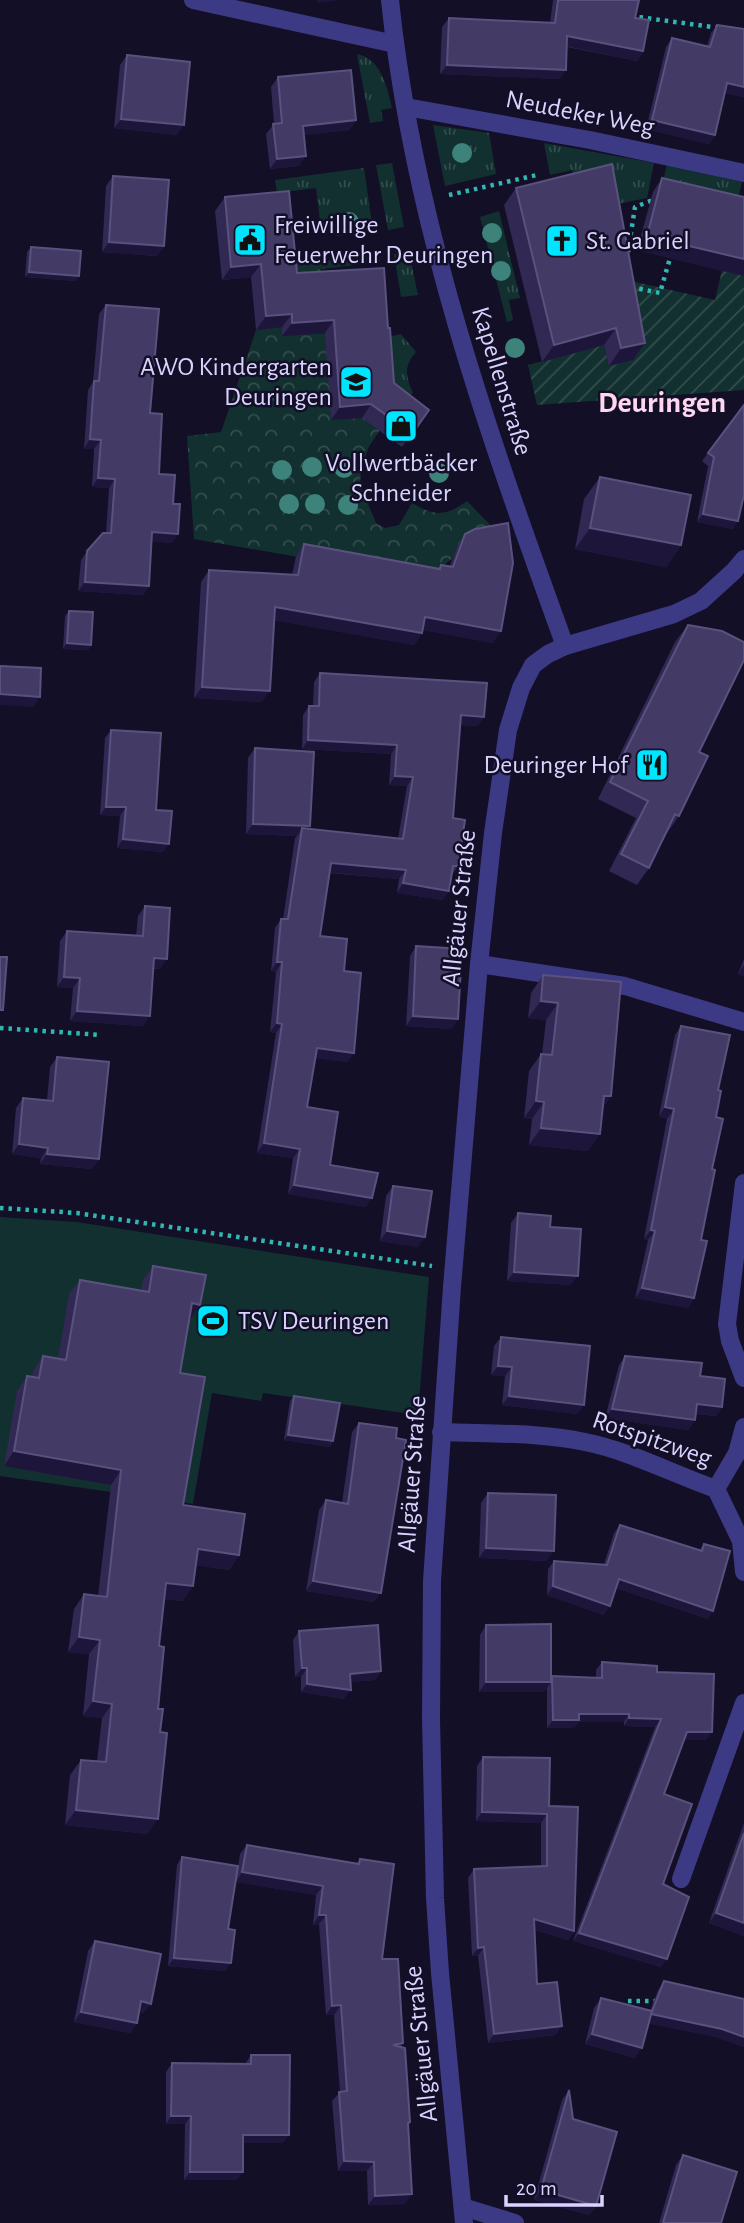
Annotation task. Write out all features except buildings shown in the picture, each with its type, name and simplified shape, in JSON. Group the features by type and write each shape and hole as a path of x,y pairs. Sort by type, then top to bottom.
{"street":[{"path":"193,0 395,44"},
{"name":"Kapellenstraße","path":"390,0 406,107 433,240 469,370 507,486 565,646"},
{"name":"Neudeker Weg","path":"406,107 590,140 744,173"},
{"name":"Allgäuer Straße","path":"463,2215 440,1973 434,1862 432,1581 453,1269 479,964 493,833 508,730 521,688 533,665 548,653 661,618 701,601 744,559"},
{"path":"479,964 625,986 744,1022"},
{"path":"744,1183 726,1324 744,1378"},
{"path":"716,1489 737,1453 744,1427"},
{"name":"Rotspitzweg","path":"441,1432 549,1436 586,1442 607,1447 716,1489 741,1541 744,1572"},
{"path":"681,1879 744,1703"},
{"path":"463,2215 514,2223"}],"path":[{"path":"631,16 731,30"},
{"path":"628,263 635,207 653,200 665,156"},
{"path":"425,201 537,176"},
{"path":"629,287 660,293 670,258"},
{"path":"629,275 629,299"},
{"path":"0,1028 101,1035"},
{"path":"0,1208 77,1213 453,1269"},
{"path":"628,2001 660,2001"}],"green space":[{"path":"357,54 372,61 382,75 392,108 381,110 383,121 370,123"},
{"path":"433,125 489,133 496,174 445,186"},
{"path":"544,143 654,163 647,198 617,204 575,184 572,170 550,175"},
{"path":"392,163 404,227 388,230 376,165"},
{"path":"667,164 742,182 735,211 660,194"},
{"path":"364,168 373,231 337,236 335,219 320,221 316,188 277,193 275,180"},
{"path":"499,211 520,298 509,300 513,320 507,322 480,217"},
{"path":"409,252 418,295 401,297 394,254"},
{"path":"379,255 380,262 321,269 322,285 298,286 297,264"},
{"path":"722,270 744,276 744,390 537,405 528,365 604,345 609,365 618,278 715,300"},
{"path":"282,327 283,336 345,332 390,415 368,448 361,471 360,485 376,523 385,528 399,525 412,503 440,513 452,510 467,501 500,535 457,546 453,558 426,579 194,539 187,436 221,432 256,330"},
{"path":"401,334 416,352 409,362 407,372 413,393 397,406 380,347 392,336"},
{"name":"TSV Deuringen","path":"0,1217 77,1222 429,1277 418,1415 263,1393 261,1401 212,1393 193,1504 0,1476"}],"place":[{"name":"Freiwillige Feuerwehr Deuringen","path":"250,240"},
{"name":"St. Gabriel","path":"562,241"},
{"name":"AWO Kindergarten Deuringen","path":"356,382"},
{"name":"Vollwertbäcker Schneider","path":"401,426"},
{"name":"Deuringer Hof","path":"652,765"},
{"name":"TSV Deuringen","path":"213,1321"}],"district":[{"name":"Deuringen","path":"662,403"}]}
